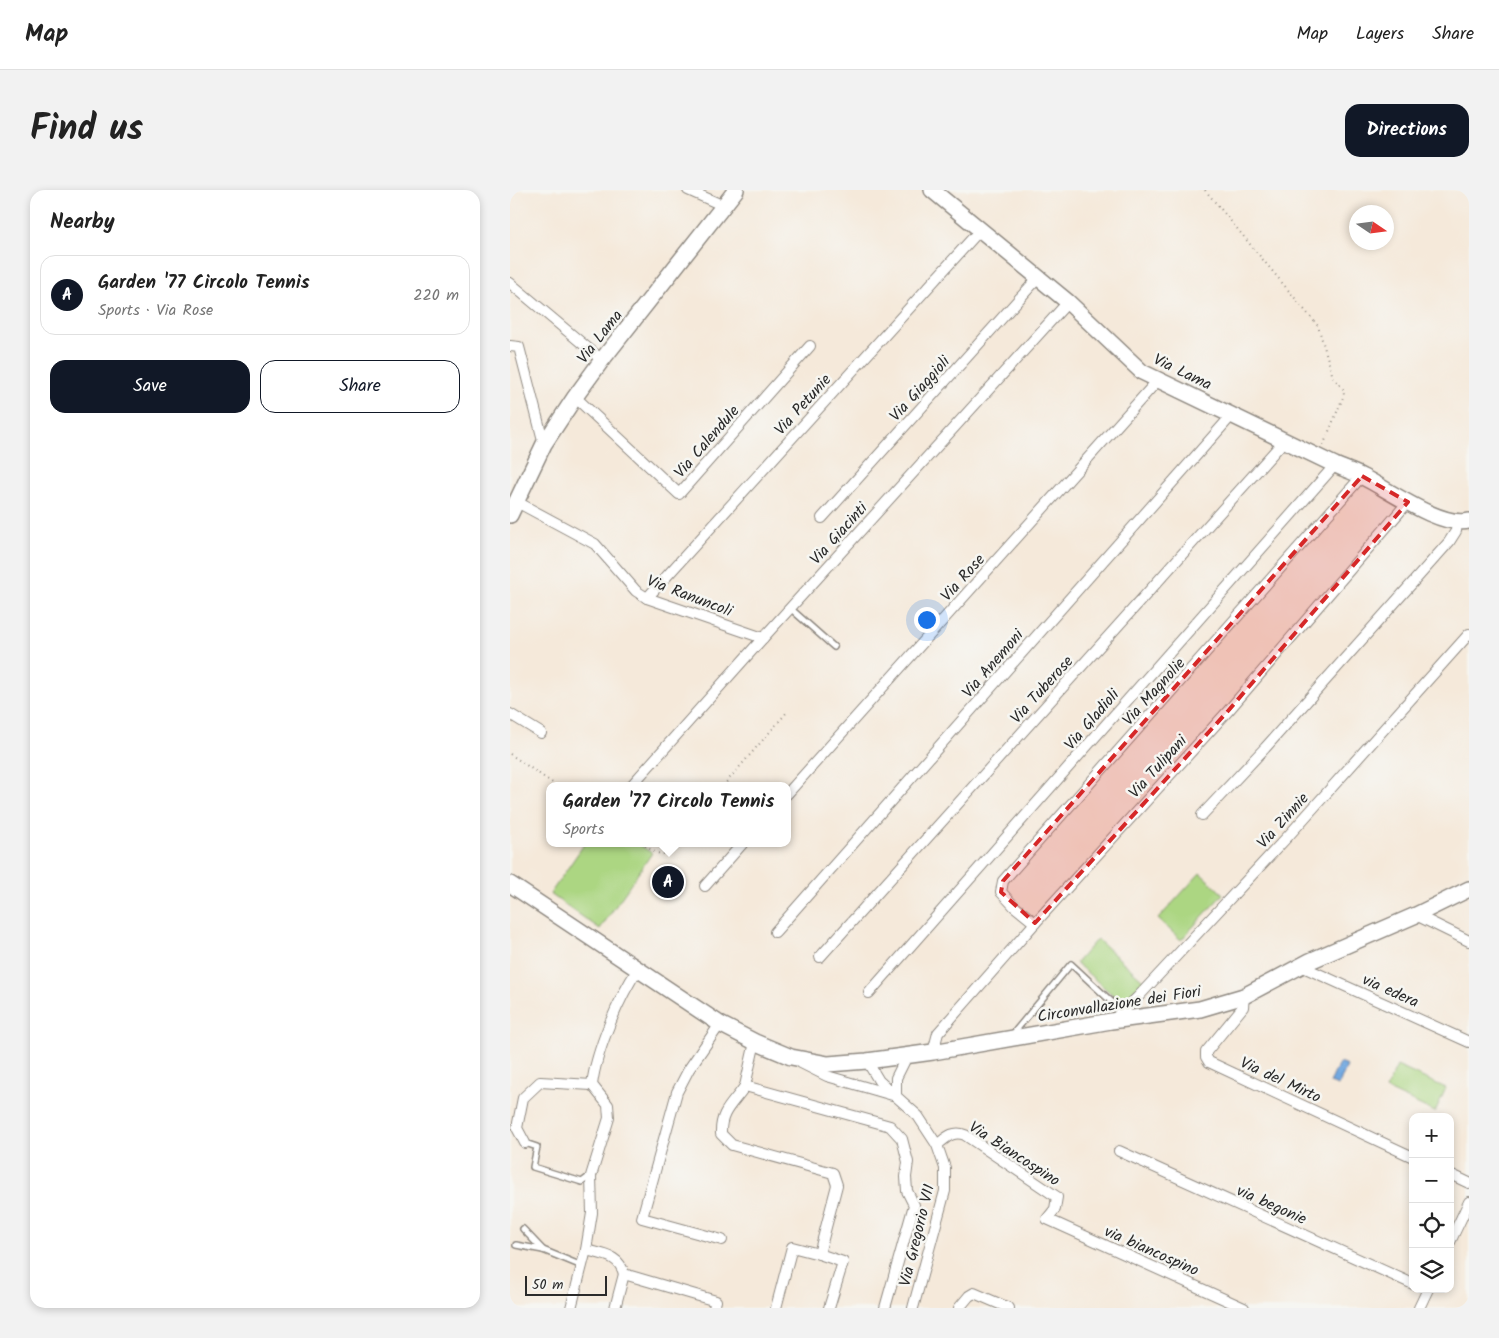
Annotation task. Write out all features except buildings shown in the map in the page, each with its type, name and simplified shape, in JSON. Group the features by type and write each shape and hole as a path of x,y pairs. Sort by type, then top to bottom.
{"street":[{"path":"688,190 724,206"},
{"name":"Via Lama","path":"513,509 544,444 575,397 736,190"},
{"name":"Via Lama","path":"932,190 1068,302 1142,372 1284,441 1362,476 1441,518 1464,523"},
{"name":"Via Petunie","path":"647,598 980,230"},
{"name":"Via Giaggioli","path":"822,518 1038,278"},
{"path":"510,282 602,360"},
{"name":"Via Giacinti","path":"635,782 1068,302"},
{"path":"510,346 519,347 544,444"},
{"name":"Via Calendule","path":"575,397 679,494 810,346"},
{"name":"Via Rose","path":"791,790 1159,379"},
{"name":"Via Anemoni","path":"775,932 1232,415"},
{"name":"Via Tuberose","path":"820,957 1284,441"},
{"name":"Via Gladioli","path":"869,993 1335,465"},
{"name":"Via Magnolie","path":"1035,923 1014,906 1001,892 1003,881 1362,476"},
{"name":"Via Tulipani","path":"933,1052 938,1033 1035,923 1228,711 1408,502"},
{"name":"Via Ranuncoli","path":"513,509 594,544 636,591 647,598 763,638"},
{"name":"Via Lama","path":"1202,815 1265,748 1464,523"},
{"name":"Via Zinnie","path":"1115,1018 1137,998 1290,834 1469,634"},
{"path":"510,714 541,734"},
{"path":"705,886 739,847"},
{"name":"Circonvallazione dei Fiori","path":"510,884 720,1024 755,1042 791,1057 828,1064 907,1056 1115,1018 1200,1009 1244,996 1301,966 1416,915 1469,889"},
{"path":"1416,915 1469,941"},
{"name":"via edera","path":"1301,966 1469,1042"},
{"path":"573,1308 583,1267 592,1213 591,1176 610,1118 608,1105 592,1085 594,1071 613,1016 630,980 638,969"},
{"name":"Via del Mirto","path":"1244,996 1243,1008 1206,1052 1209,1062 1409,1155"},
{"path":"720,1024 689,1069 677,1092 642,1218 722,1240"},
{"path":"755,1042 745,1086 738,1097 726,1109 721,1124 722,1134 732,1146 833,1173 837,1185 819,1254"},
{"path":"896,1096 896,1078 907,1056"},
{"name":"Via Gregorio VII","path":"791,1057 828,1076 896,1096"},
{"name":"Via Gregorio VII","path":"867,1061 879,1081 918,1116 937,1145 945,1168 944,1191 913,1308"},
{"path":"525,1143 516,1128 523,1098 540,1082 592,1085"},
{"path":"745,1086 890,1126 902,1139 908,1162 907,1191 914,1205 885,1308"},
{"name":"Via Biancospino","path":"937,1145 958,1132 1053,1193 1057,1197 1057,1203 1047,1219"},
{"name":"via begonie","path":"1119,1151 1409,1282"},
{"path":"1454,1176 1469,1183"},
{"path":"1454,1234 1469,1202"},
{"name":"via biancospino","path":"1047,1219 1244,1308"},
{"path":"776,1308 792,1247 843,1262 829,1308"},
{"path":"586,1250 614,1258 622,1265 624,1274 615,1308"},
{"path":"624,1274 716,1301 714,1308"},
{"path":"959,1308 968,1296 974,1293 1009,1308"},
{"path":"1419,1308 1426,1293"}],"lane":[{"path":"790,608 834,647"},
{"path":"1008,1039 1071,964 1114,1004 1115,1018"},
{"path":"525,1143 538,1147 533,1167 582,1182 591,1176"},
{"path":"523,1229 543,1250"},
{"path":"516,1245 543,1250 583,1267"}],"path":[{"path":"1205,190 1318,326 1333,377 1343,389 1344,395 1318,457"},
{"path":"726,782 788,711"},
{"path":"510,754 551,782"},
{"path":"646,847 656,854 664,854 669,847"}],"highlighted area":[{"path":"1362,476 1408,502 1228,711 1035,923 1001,892 1003,881"}],"green space":[{"path":"582,847 643,847 652,853 600,929 550,894"},
{"path":"1200,873 1223,894 1181,940 1158,919"},
{"path":"1097,939 1144,981 1123,1004 1076,963"},
{"path":"1397,1066 1446,1088 1435,1112 1386,1089"}],"water":[{"path":"1339,1063 1347,1066 1338,1086 1330,1083"}],"place":[{"name":"Garden '77 Circolo Tennis","path":"668,882"}]}
